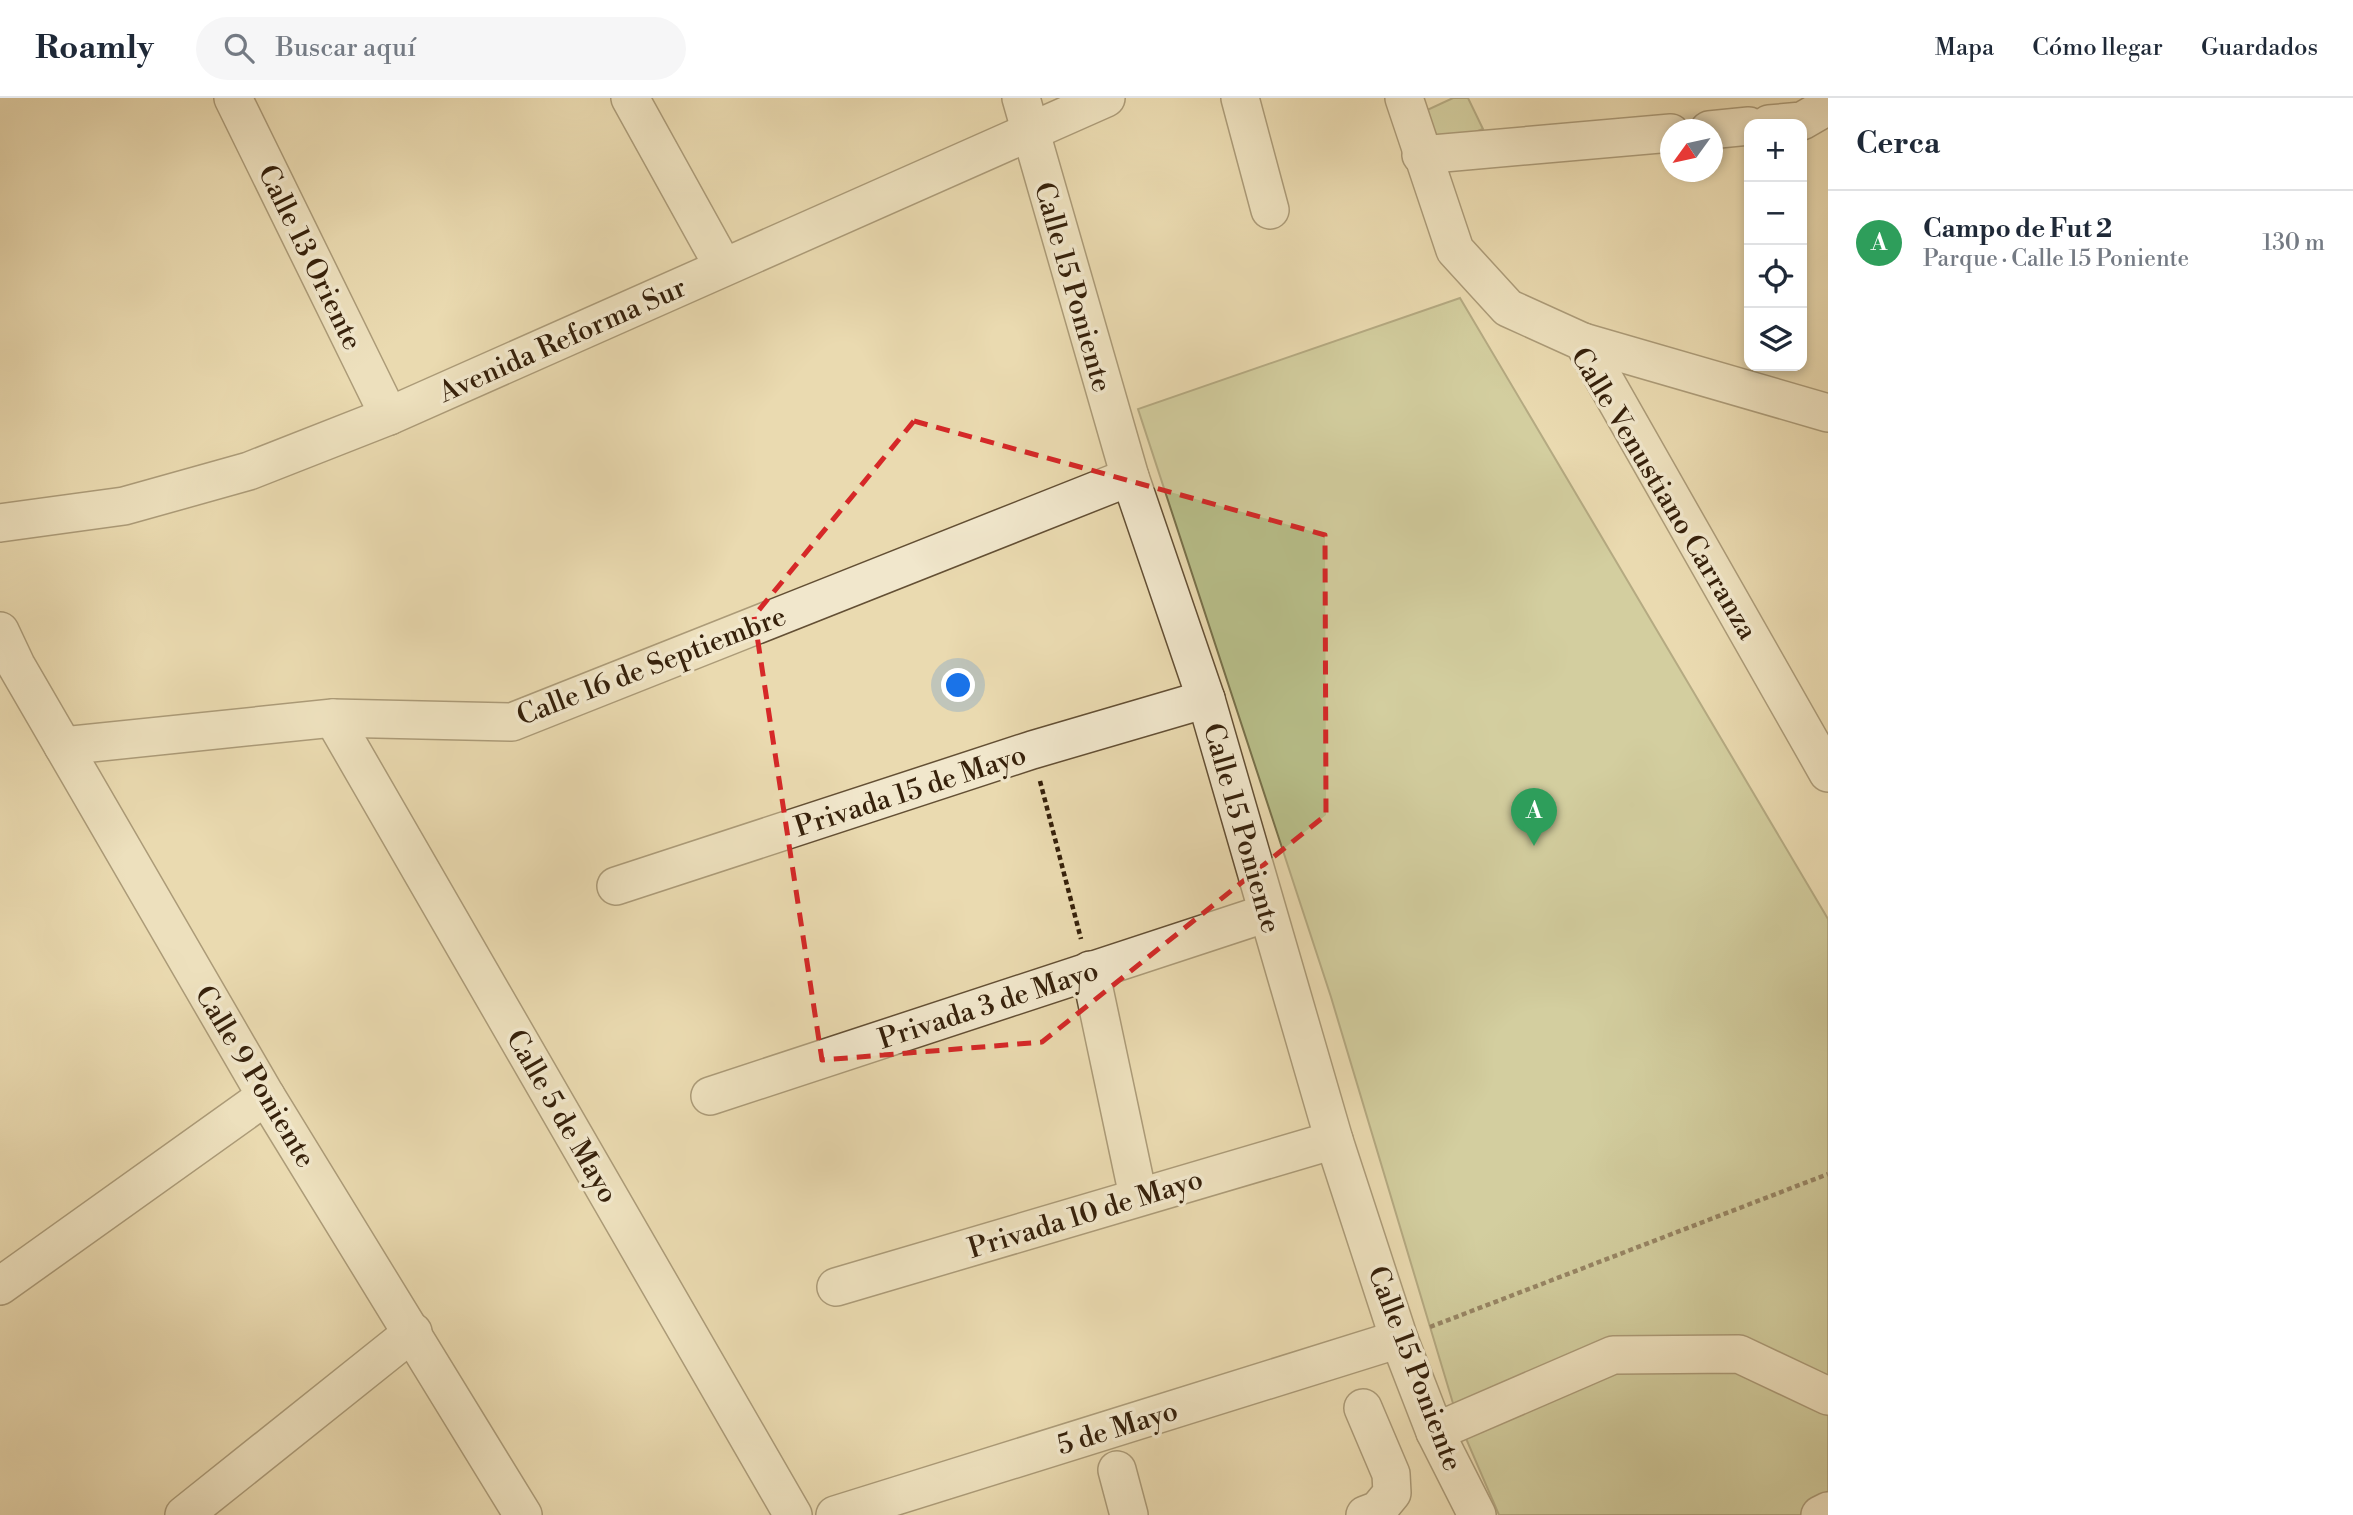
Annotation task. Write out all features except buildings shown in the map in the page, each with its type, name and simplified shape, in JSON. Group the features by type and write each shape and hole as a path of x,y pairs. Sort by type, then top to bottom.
{"street":[{"name":"Calle 13 Oriente","path":"233,98 388,416"},
{"path":"630,98 723,266"},
{"name":"Calle 15 Poniente","path":"1021,98 1130,477 1206,699 1334,1140 1399,1339 1435,1432 1478,1515"},
{"name":"Avenida Reforma Sur","path":"0,523 124,506 249,471 388,416 1106,98"},
{"path":"1240,98 1270,210"},
{"name":"Calle Venustiano Carranza","path":"1404,98 1455,250 1508,308 1583,342 1828,773"},
{"path":"1805,119 1828,106"},
{"path":"1723,129 1744,126"},
{"path":"1422,155 1660,134"},
{"path":"1583,342 1828,413"},
{"name":"Calle 16 de Septiembre","path":"63,746 333,718 512,722 1130,477"},
{"name":"Calle 9 Poniente","path":"0,631 8,671 63,746 266,1096 523,1515"},
{"name":"Privada 15 de Mayo","path":"616,886 1032,750 1206,699"},
{"name":"Calle 5 de Mayo","path":"333,718 793,1515"},
{"name":"Privada 3 de Mayo","path":"710,1096 1267,913"},
{"path":"1090,970 1138,1196"},
{"path":"0,1286 266,1096"},
{"name":"Privada 10 de Mayo","path":"836,1287 1334,1140"},
{"path":"189,1513 413,1332"},
{"name":"5 de Mayo","path":"835,1515 1399,1339"},
{"path":"1435,1432 1613,1354 1739,1354 1828,1396"},
{"path":"1363,1408 1391,1474 1392,1493 1377,1510 1365,1515"},
{"path":"1118,1470 1129,1515"},
{"path":"1820,1515 1828,1511"}],"path":[{"path":"1032,750 1090,970"},
{"path":"1399,1339 1828,1174"}],"highlighted area":[{"path":"914,421 1325,535 1326,815 1042,1042 822,1060 754,616"}],"green space":[{"path":"1453,98 1468,98 1483,129 1441,145 1425,111"},
{"path":"1460,298 1828,919 1828,1515 1499,1515 1458,1420 1331,997 1138,409"}],"place":[{"name":"Campo de Fut 2","path":"1534,846"}]}
